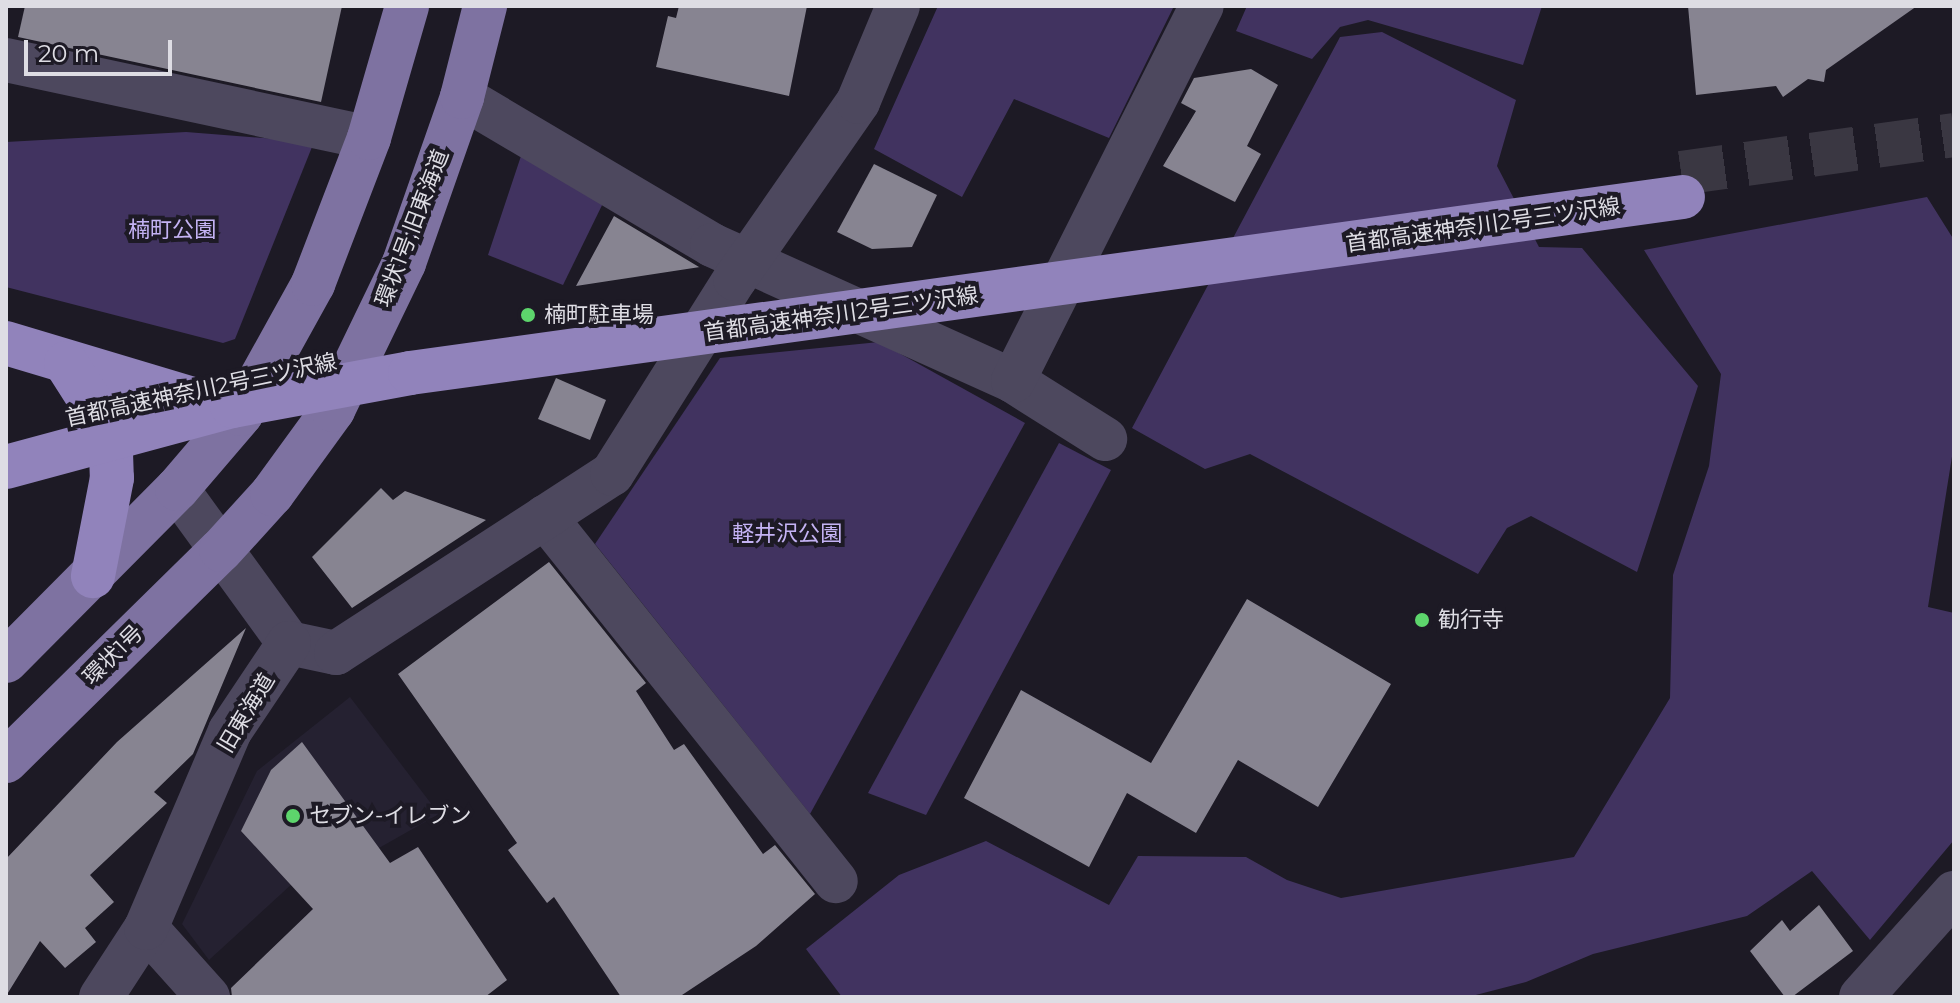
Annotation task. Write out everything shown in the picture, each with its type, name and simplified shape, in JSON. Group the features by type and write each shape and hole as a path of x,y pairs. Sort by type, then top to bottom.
{"highway":[{"name":"首都高速神奈川2号三ツ沢線","path":"6,436 139,400 409,346 1682,185 410,373 232,406 6,467"},
{"path":"6,343 241,414 333,410"},
{"path":"66,363 105,424 111,453 112,478 93,576"}],"main road":[{"path":"6,661 177,489 241,414 313,284 369,138 407,6"},
{"name":"環状1号;旧東海道","path":"221,550 272,494 333,410 404,263 462,97 485,6"},
{"name":"環状1号","path":"6,761 221,550"}],"street":[{"path":"177,489 289,643 336,653 612,474 749,262 858,102 898,6"},
{"path":"1013,381 1202,6"},
{"path":"6,60 369,138"},
{"path":"462,97 712,245 1013,381 1105,439"},
{"path":"545,517 836,881"},
{"name":"旧東海道","path":"101,997 146,928 230,731 289,643"},
{"path":"1861,997 1954,893"},
{"path":"146,928 208,997"}],"shaded area":[{"path":"350,697 439,814 349,865 329,850 209,960 182,924 257,771"}],"green space":[{"path":"938,6 1174,6 1109,138 1014,99 962,197 874,149"},
{"path":"1247,6 1542,6 1523,65 1368,20 1340,27 1312,59 1236,31"},
{"path":"1382,32 1516,100 1497,166 1539,247 1582,248 1698,386 1637,572 1531,516 1507,528 1478,574 1250,454 1205,469 1132,428 1340,37"},
{"name":"楠町公園","path":"186,132 314,142 235,339 223,343 6,287 6,142"},
{"path":"522,153 607,195 563,285 488,255"},
{"path":"1927,197 1954,240 1954,444 1928,607 1954,613 1954,840 1870,940 1812,871 1747,916 1593,954 1526,982 1468,997 842,997 806,949 899,875 986,841 1109,905 1138,856 1246,857 1287,880 1341,898 1574,857 1670,698 1673,575 1709,466 1721,374 1644,250"},
{"name":"軽井沢公園","path":"879,342 1025,423 810,814 595,544 720,358"},
{"path":"1059,443 1111,470 926,815 868,793"}],"building":[{"path":"25,6 342,6 321,102 18,37"},
{"path":"679,6 807,6 789,96 656,67 668,16 676,18"},
{"path":"1688,6 1917,6 1826,70 1824,82 1808,79 1783,97 1776,86 1696,95"},
{"path":"1251,69 1278,85 1247,146 1261,154 1235,202 1163,166 1196,111 1181,103 1194,78"},
{"path":"874,164 937,195 912,247 872,249 837,232"},
{"path":"614,216 699,267 700,267 576,286"},
{"path":"556,378 606,400 590,440 538,419"},
{"path":"381,488 393,500 405,491 486,520 352,608 312,557"},
{"path":"549,562 646,683 636,691 674,750 684,744 763,854 775,845 815,894 756,946 679,997 621,997 554,897 547,903 508,850 517,843 398,674"},
{"path":"1247,599 1391,684 1318,807 1238,760 1196,833 1127,793 1089,867 964,798 1021,690 1151,763"},
{"path":"246,628 193,754 154,792 167,803 90,875 114,902 85,928 96,942 65,968 40,941 6,996 6,859 117,742"},
{"path":"302,742 390,863 418,847 507,980 485,997 232,997 231,988 313,909 241,831 271,770"},
{"path":"1819,905 1853,951 1792,997 1785,997 1750,951 1782,920 1790,931"}],"tunnel":[{"path":"1681,173 1954,135"}],"place":[{"name":"楠町駐車場","path":"528,315"},
{"name":"勧行寺","path":"1422,620"},
{"name":"セブン-イレブン","path":"293,816"}]}
